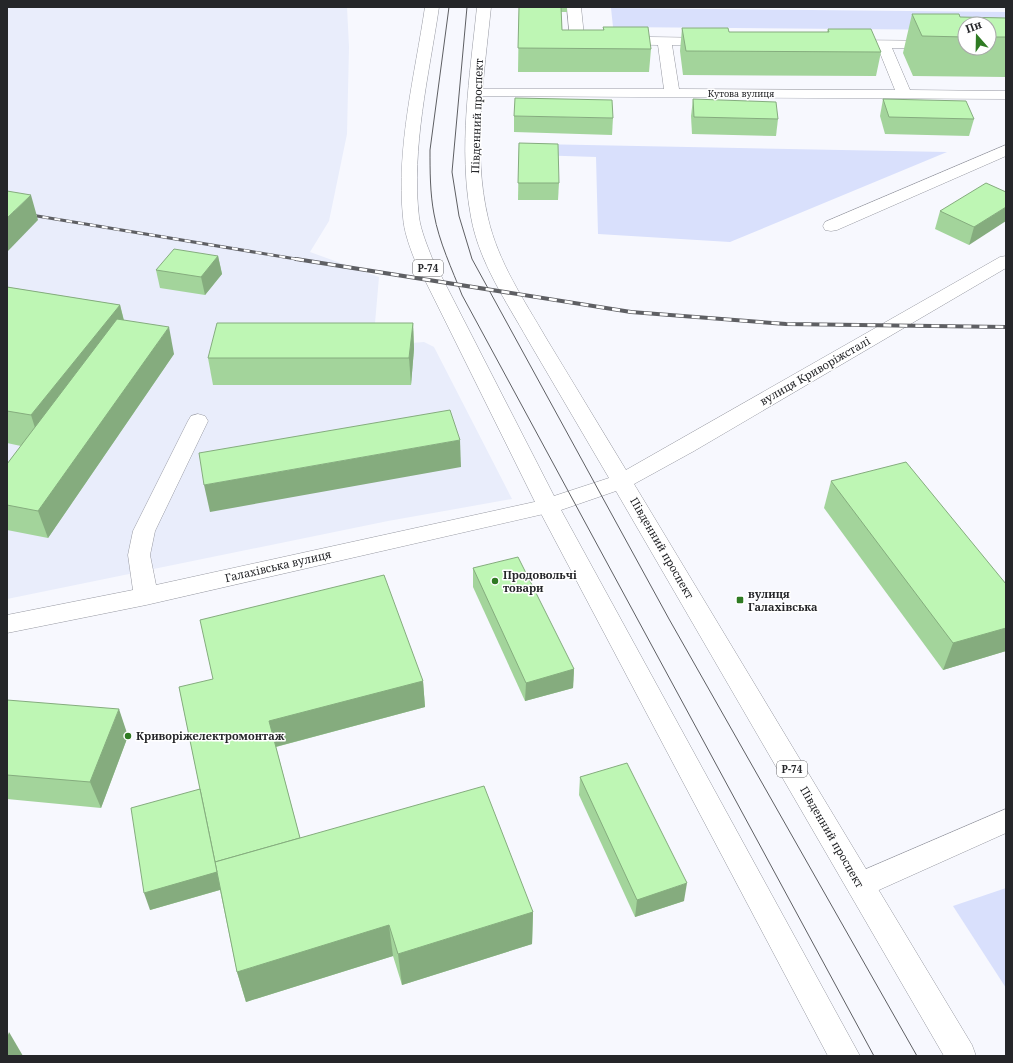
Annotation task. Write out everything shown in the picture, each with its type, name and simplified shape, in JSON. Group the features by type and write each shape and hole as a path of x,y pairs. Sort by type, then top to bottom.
{"main road":[{"name":"Р-74","path":"432,7 413,143 410,190 411,218 423,258 548,506 845,1056"},
{"name":"Південний проспект","path":"484,7 476,93 473,164 478,214 487,245 511,294 623,481 961,1056"},
{"path":"574,7 577,40 727,42"},
{"path":"664,41 672,94"},
{"path":"836,43 957,45"},
{"path":"883,44 904,94"},
{"name":"Кутова вулиця","path":"476,93 1006,95"},
{"path":"831,226 1006,150"},
{"name":"вулиця Криворіжсталі","path":"548,506 623,481 687,446 1006,260"},
{"path":"146,596 139,555 144,531 198,422"},
{"name":"Галахівська вулиця","path":"7,624 146,596 548,506"},
{"path":"860,885 1006,821"}],"shaded area":[{"path":"7,7 347,7 349,47 347,134 329,221 310,252 379,277 373,346 424,342 434,347 512,499 388,521 7,599"},
{"path":"611,8 1006,12 1006,30 997,27 997,16 957,16 957,30 613,27"},
{"path":"536,144 947,152 730,242 598,234 596,157 534,155"},
{"path":"1006,888 1006,988 953,906"}],"building":[{"path":"519,7 561,7 562,30 604,30 603,27 648,27 651,49 518,48"},
{"path":"912,14 959,14 960,16 957,16 957,37 922,36"},
{"path":"997,18 1006,18 1006,37 997,37"},
{"path":"682,28 728,28 729,32 829,32 828,29 871,29 881,52 686,51"},
{"path":"515,98 612,100 613,118 514,116"},
{"path":"693,99 776,102 778,119 694,117"},
{"path":"883,99 966,101 974,119 889,117"},
{"path":"519,143 558,144 559,183 518,183"},
{"path":"986,183 1006,192 1006,207 974,227 940,211"},
{"path":"7,191 31,195 7,218"},
{"path":"174,249 218,256 201,277 156,270"},
{"path":"7,287 120,305 31,415 7,411"},
{"path":"117,319 169,327 38,511 7,505 7,464"},
{"path":"217,323 413,323 409,358 208,358"},
{"path":"450,410 460,440 204,485 199,453"},
{"path":"906,462 1006,584 1006,628 953,643 831,481"},
{"path":"518,557 574,669 526,683 473,568"},
{"path":"384,575 423,681 269,721 300,838 215,862 179,687 213,679 200,620"},
{"path":"7,700 119,709 90,782 7,775"},
{"path":"627,763 687,883 637,900 580,777"},
{"path":"484,786 533,912 398,954 389,925 237,972 215,862"},
{"path":"200,789 217,872 144,893 131,808"}],"tram line":[{"path":"449,7 430,150 430,182 439,235 462,295 874,1056"},
{"path":"467,7 452,172 459,216 472,259 669,619 917,1056"}],"railway":[{"path":"7,211 302,260"},
{"path":"296,259 631,312 786,324 1006,327"}],"place":[{"name":"Продовольчі товари","path":"495,581"},
{"name":"вулиця Галахівська","path":"740,600"},
{"name":"Криворіжелектромонтаж","path":"128,736"}]}
